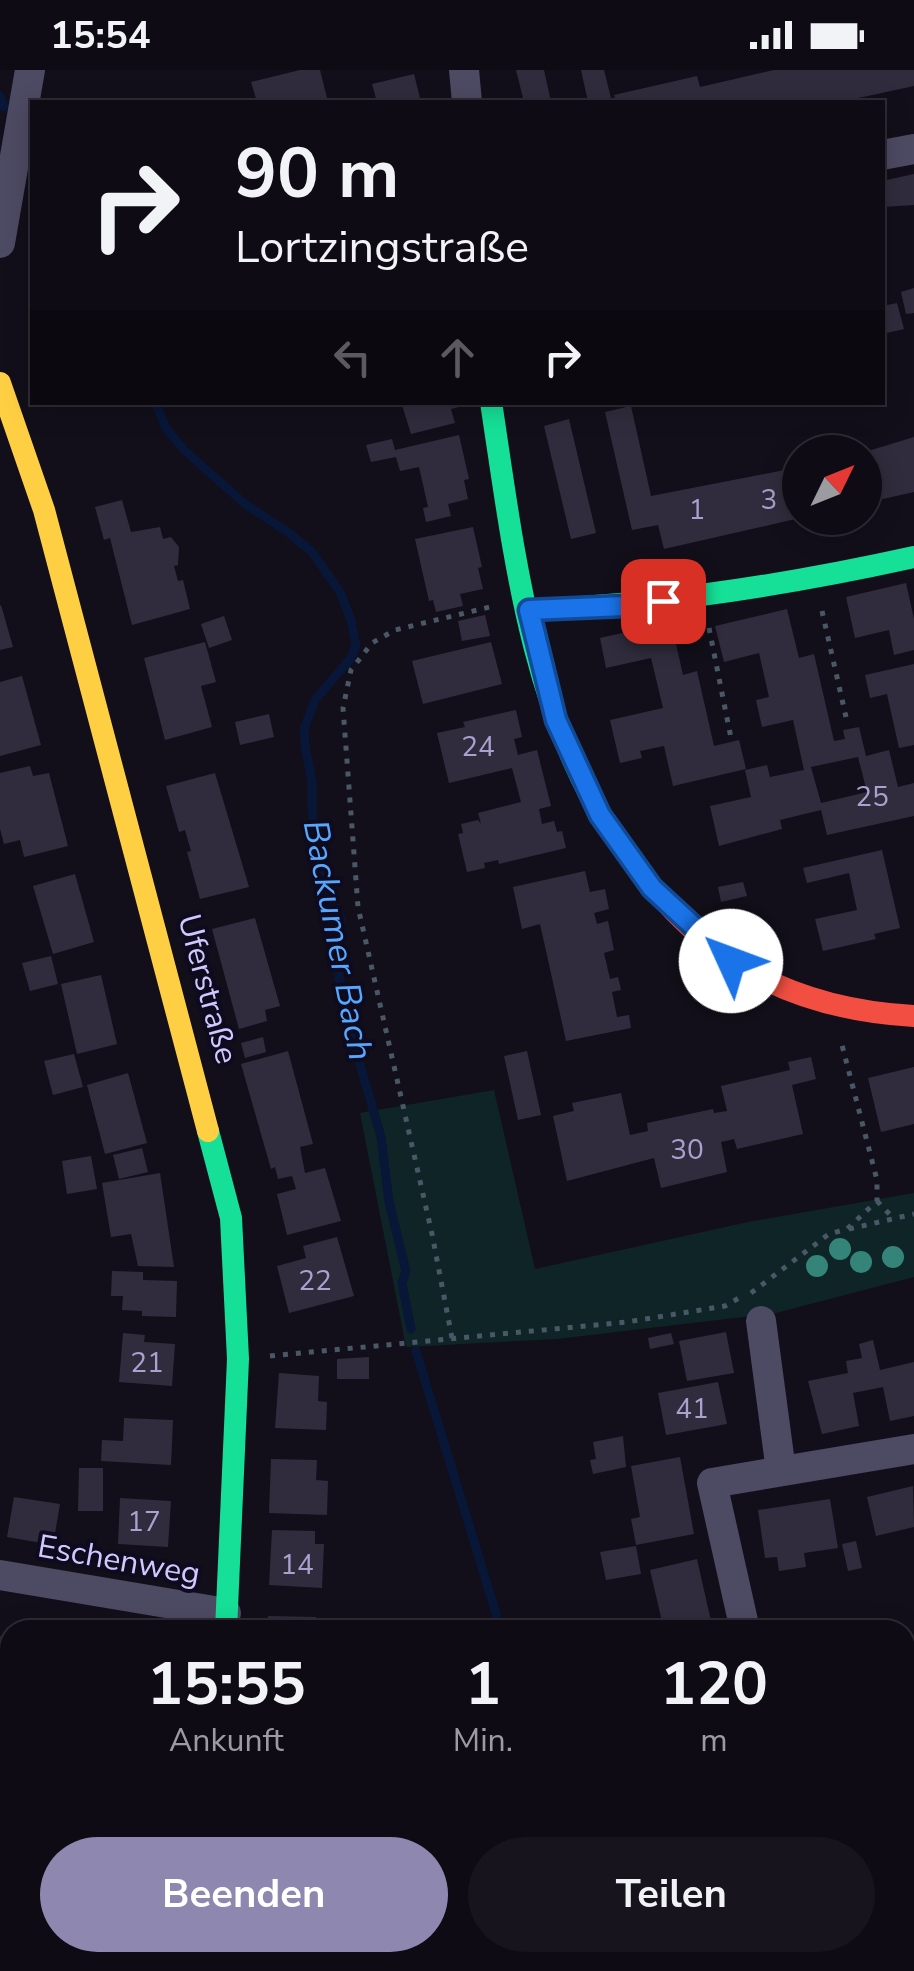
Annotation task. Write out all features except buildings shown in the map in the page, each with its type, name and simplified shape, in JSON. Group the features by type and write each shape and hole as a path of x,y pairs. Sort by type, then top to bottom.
{"street":[{"path":"0,243 30,70"},
{"path":"464,70 467,100"},
{"path":"885,155 914,149"},
{"name":"Uferstraße","path":"2,391 65,586 232,1218 238,1359 226,1620"},
{"path":"492,405 529,610 556,720 600,815 636,869 731,961 782,989 848,1010 914,1016"},
{"path":"529,610 624,606 814,578 914,558"},
{"path":"761,1321 781,1471"},
{"path":"743,1620 712,1482 914,1449"},
{"name":"Eschenweg","path":"0,1575 216,1620"}],"path":[{"path":"814,578 846,718"},
{"path":"703,595 730,738"},
{"path":"452,1338 358,906 343,708 359,656 395,630 512,602 529,610"},
{"path":"848,1010 838,1028 876,1180 877,1201 894,1219"},
{"path":"846,1229 877,1201"},
{"path":"238,1359 628,1322 725,1306 751,1292 829,1234 914,1214"},
{"path":"751,1292 761,1321"}],"green space":[{"path":"494,1090 535,1269 748,1222 914,1193 914,1277 776,1313 557,1339 406,1347 360,1113"}],"waterway":[{"name":"Backumer Bach","path":"0,96 4,107"},
{"name":"Backumer Bach","path":"156,405 166,428 184,450 245,504 312,552 340,592 351,620 356,646 350,659 315,700 304,729 305,746 319,868 341,919 342,1002 381,1137 389,1202 406,1271 402,1283 411,1329"},
{"name":"Backumer Bach","path":"416,1351 498,1620"}],"traffic: fast":[{"path":"491,405 517,569 544,680 562,734 613,834"},
{"path":"529,610 723,592 914,557"},
{"path":"208,1131 231,1218 238,1359 226,1620"}],"traffic: slow":[{"path":"0,383 44,510 208,1131"}],"traffic: jam":[{"path":"613,834 672,910 740,965 777,985 819,1000 864,1011 914,1016"}],"route":[{"path":"663,601 529,610 556,720 600,815 652,888 731,961"}]}
